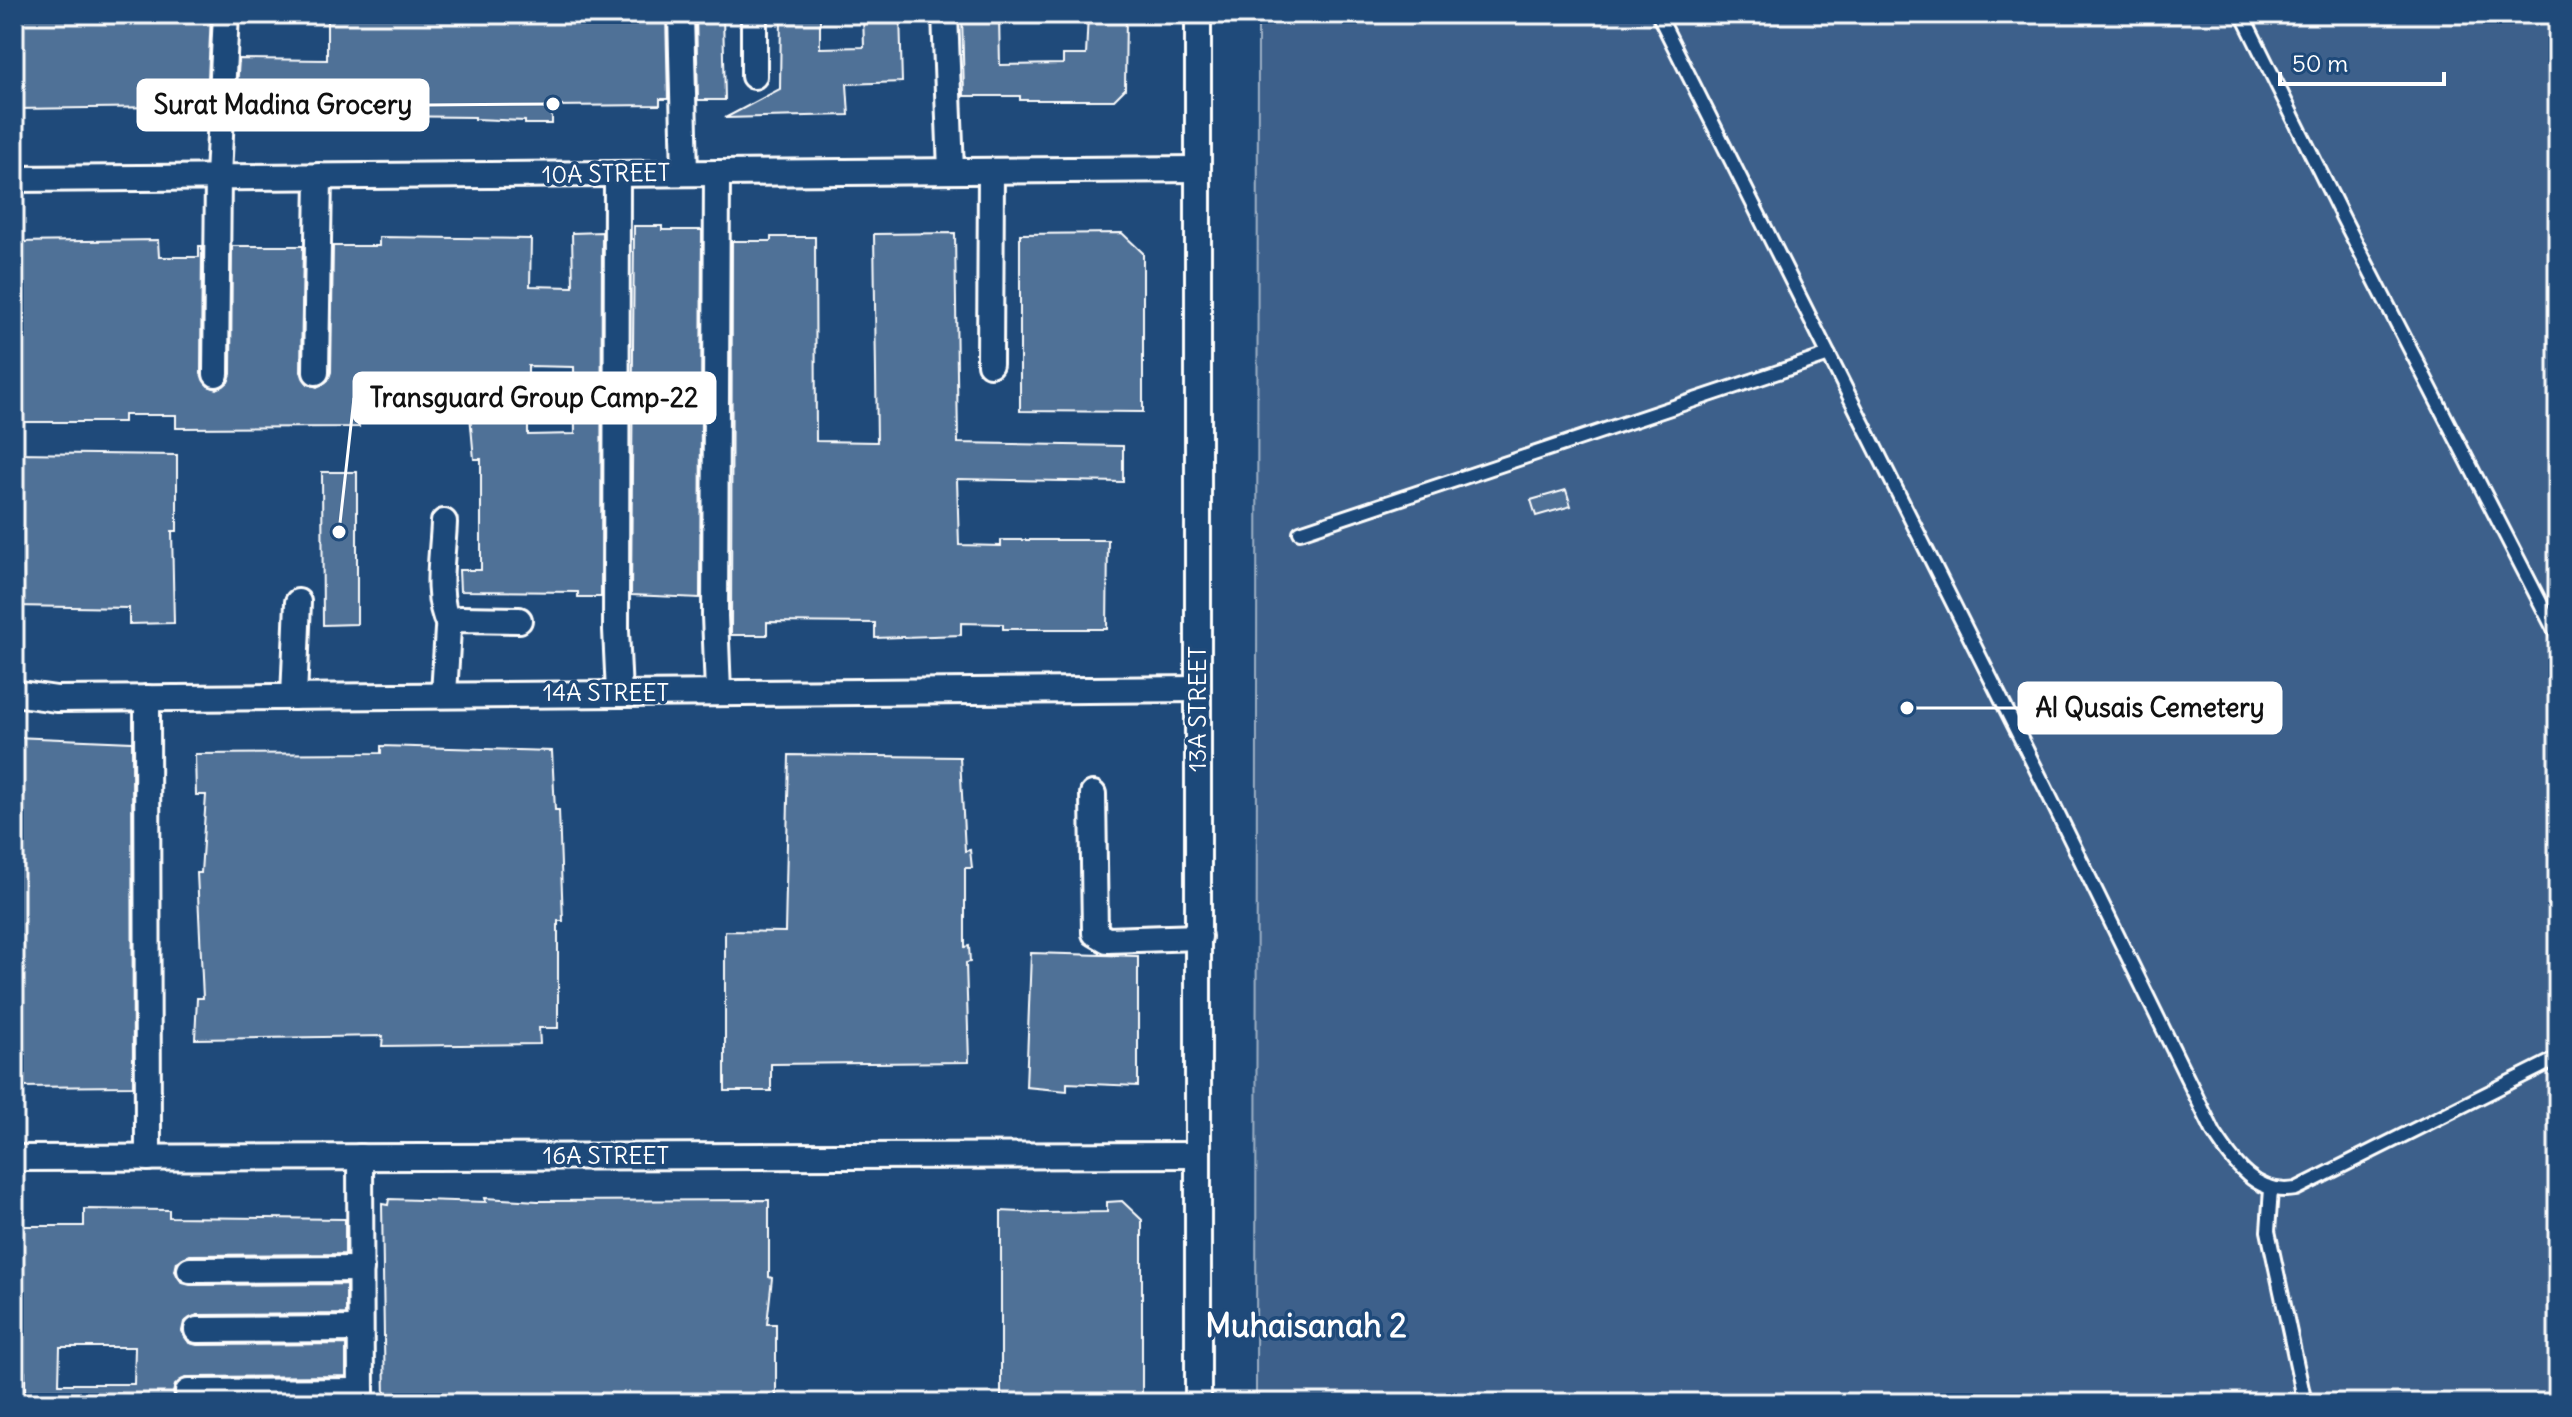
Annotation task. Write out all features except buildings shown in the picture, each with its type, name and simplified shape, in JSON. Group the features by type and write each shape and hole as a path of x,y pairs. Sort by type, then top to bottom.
{"street":[{"path":"216,374 218,176 226,14"},
{"path":"681,14 685,173"},
{"path":"754,14 754,76"},
{"path":"945,14 951,171"},
{"name":"13A STREET","path":"1198,14 1198,1403"},
{"name":"10A STREET","path":"14,179 1198,169"},
{"path":"990,364 991,171"},
{"path":"717,173 715,616 718,692"},
{"path":"617,175 616,630 619,693"},
{"path":"316,372 319,176"},
{"path":"444,522 441,595 449,625 444,694"},
{"path":"294,697 298,602"},
{"path":"449,625 460,619 519,620"},
{"name":"14A STREET","path":"14,693 56,699 1198,689"},
{"path":"147,698 148,1158"},
{"path":"1093,794 1095,933 1107,940 1199,937"},
{"name":"16A STREET","path":"14,1158 1198,1155"},
{"path":"188,1392 361,1397 360,1157"},
{"path":"190,1270 361,1269"},
{"path":"197,1330 360,1329"}],"lane":[{"path":"1658,14 2214,1133 2226,1151 2260,1186 2281,1192 2296,1189 2558,1058"},
{"path":"2242,14 2558,637"},
{"path":"1300,532 1829,355"},
{"path":"2271,1189 2268,1231 2305,1403"}],"shaded area":[{"path":"1258,14 2558,14 2558,1403 1256,1403"}],"place":[{"name":"Surat Madina Grocery","path":"553,104"},
{"name":"Transguard Group Camp-22","path":"339,532"},
{"name":"Al Qusais Cemetery","path":"1907,708"}],"district":[{"name":"Muhaisanah 2","path":"1306,1326"}]}
